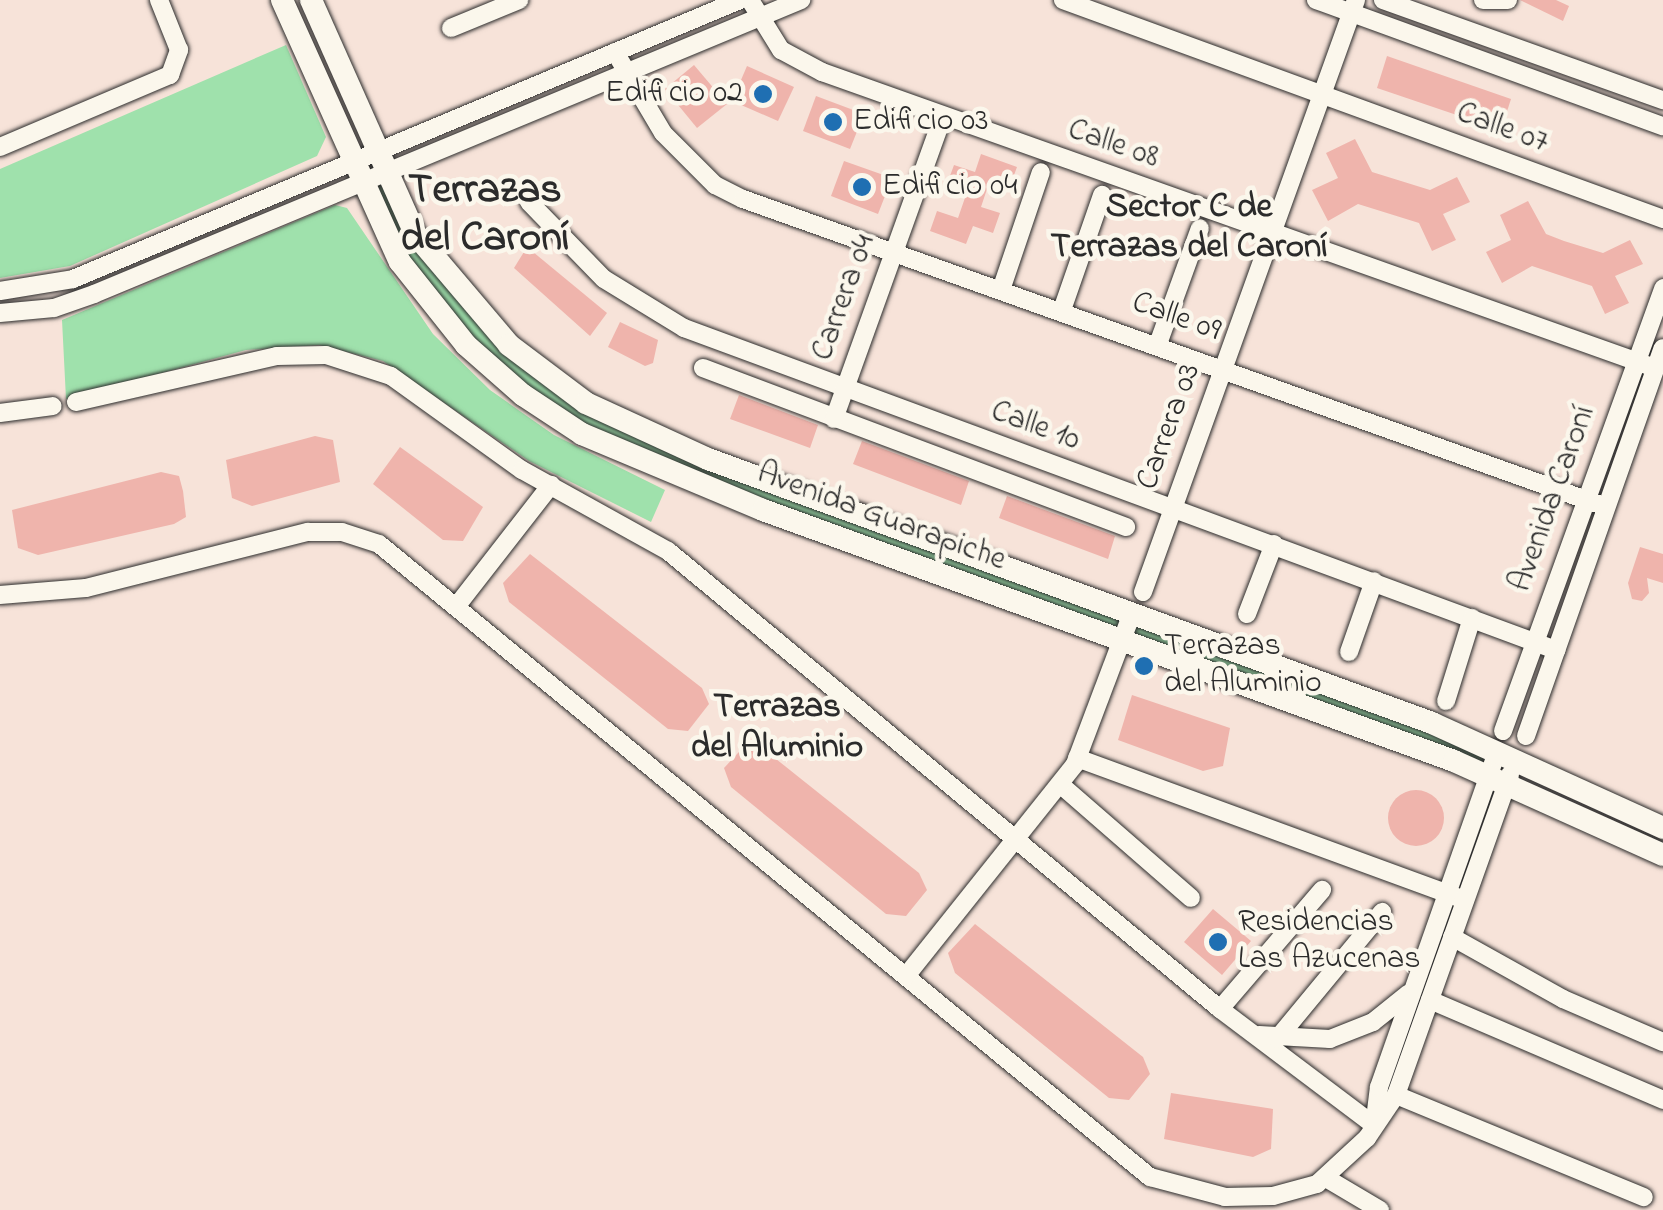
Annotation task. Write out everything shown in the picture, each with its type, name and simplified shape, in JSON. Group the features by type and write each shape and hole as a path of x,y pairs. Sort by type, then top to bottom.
{"street":[{"path":"0,147 170,75 179,50 159,0"},
{"name":"Avenida Guarapiche","path":"282,0 355,171 400,262 466,344 582,434 763,510 1496,779 1663,855"},
{"name":"Avenida Guarapiche","path":"311,0 415,234 466,301 535,368 586,403 676,446 1137,603 1505,747 1663,828"},
{"path":"451,28 519,0"},
{"path":"380,161 615,52 740,0"},
{"name":"Calle 08","path":"750,0 759,18 793,60 1655,368"},
{"path":"0,291 74,278 380,161 625,74 801,0"},
{"name":"Calle 07","path":"1062,0 1663,219"},
{"path":"1316,0 1354,6 1663,126"},
{"path":"1384,0 1663,100"},
{"path":"1484,0 1508,0"},
{"name":"Carrera 03","path":"906,976 1061,785 1077,758 1173,508 1354,6"},
{"name":"Calle 09","path":"615,52 663,133 716,185 1606,507"},
{"name":"Carrera 04","path":"834,419 942,116"},
{"path":"0,313 54,308 94,294 355,171"},
{"path":"1002,287 1040,172"},
{"path":"1062,310 1102,195"},
{"name":"Calle 10","path":"528,202 582,260 653,313 1005,450 1274,544 1556,650"},
{"path":"1158,344 1200,228"},
{"name":"Avenida Caroní","path":"1374,1125 1396,1095 1452,937 1534,642 1663,288"},
{"name":"Avenida Caroní","path":"1526,736 1663,348"},
{"path":"0,595 63,592 326,531 379,544 459,604 1150,1177 1199,1202 1274,1196 1326,1178 1355,1155 1374,1125 1220,1009 1018,836 668,551 551,486 391,376 326,354 258,359 76,402"},
{"path":"702,368 1126,527"},
{"path":"0,413 53,406"},
{"path":"994,478 1005,450"},
{"path":"459,604 551,486"},
{"path":"1247,614 1274,544"},
{"path":"1349,652 1374,581"},
{"path":"1446,701 1472,618"},
{"path":"1077,758 1464,900"},
{"name":"Avenida Caroní","path":"1374,1125 1379,1087 1445,892 1496,779"},
{"path":"1061,785 1191,898"},
{"path":"1220,1009 1322,890"},
{"path":"1277,1039 1382,912"},
{"path":"1452,937 1562,999 1663,1042"},
{"path":"1250,1033 1311,1042 1350,1032 1393,1010 1412,990"},
{"path":"1430,1000 1663,1100"},
{"path":"1396,1095 1644,1197"},
{"path":"1326,1178 1380,1210"}],"green space":[{"path":"286,45 326,137 317,156 70,266 0,278 0,169"},
{"path":"385,172 444,274 586,403 1497,751 1486,775 639,462 466,344 359,182"},
{"path":"335,205 347,208 433,334 490,390 554,435 665,490 651,522 529,461 383,361 319,345 246,350 66,399 62,320"}],"building":[{"path":"1520,0 1556,0 1569,6 1563,21"},
{"path":"1387,56 1511,99 1501,130 1377,88"},
{"path":"694,65 727,104 697,128 665,89"},
{"name":"Edificio 02","path":"747,66 794,87 778,121 732,101"},
{"name":"Edificio 03","path":"816,96 864,114 850,149 803,131"},
{"path":"1355,139 1372,172 1430,190 1457,177 1470,202 1443,214 1456,240 1432,251 1419,223 1358,204 1328,221 1312,190 1338,178 1326,153"},
{"path":"981,154 1017,167 1010,186 990,180 981,207 1000,213 993,233 973,226 966,244 930,231 937,211 958,218 967,192 947,184 954,165 975,172"},
{"name":"Edificio 04","path":"844,161 892,178 878,214 831,196"},
{"path":"1528,201 1546,234 1564,241 1603,253 1630,240 1643,264 1615,276 1629,303 1605,314 1592,286 1532,266 1502,283 1486,252 1511,240 1500,215"},
{"path":"527,247 607,313 590,336 514,268"},
{"path":"620,322 658,340 653,363 645,366 608,347"},
{"path":"739,395 818,425 810,448 730,419"},
{"path":"315,436 333,440 340,482 252,506 232,498 226,460"},
{"path":"862,441 969,481 961,505 853,464"},
{"path":"400,447 483,507 463,541 443,540 373,484"},
{"path":"161,472 179,476 183,491 186,517 174,524 38,555 18,548 12,510"},
{"path":"1007,496 1115,536 1108,559 999,518"},
{"path":"1640,547 1663,554 1663,583 1647,578 1649,593 1642,601 1632,599 1628,583"},
{"path":"530,554 702,688 709,704 688,731 668,729 509,602 503,583"},
{"path":"1132,695 1230,728 1223,766 1203,771 1118,740"},
{"path":"751,739 919,873 927,890 906,916 886,914 731,787 724,768"},
{"path":"1416,790 1436,798 1444,818 1436,838 1416,846 1396,838 1388,818 1396,798"},
{"name":"Residencias Las Azucenas","path":"1213,909 1251,941 1222,975 1184,942"},
{"path":"975,924 1143,1057 1150,1074 1129,1100 1109,1098 955,973 948,953"},
{"path":"1171,1093 1273,1109 1271,1149 1253,1157 1164,1139"}],"place":[{"name":"Edificio 02","path":"763,94"},
{"name":"Edificio 03","path":"833,122"},
{"name":"Edificio 04","path":"862,187"},
{"name":"Terrazas del Aluminio","path":"1144,666"},
{"name":"Residencias Las Azucenas","path":"1218,942"}],"district":[{"name":"Terrazas del Caroní","path":"485,215"},
{"name":"Sector C de Terrazas del Caroní","path":"1189,228"},
{"name":"Terrazas del Aluminio","path":"777,728"}]}
